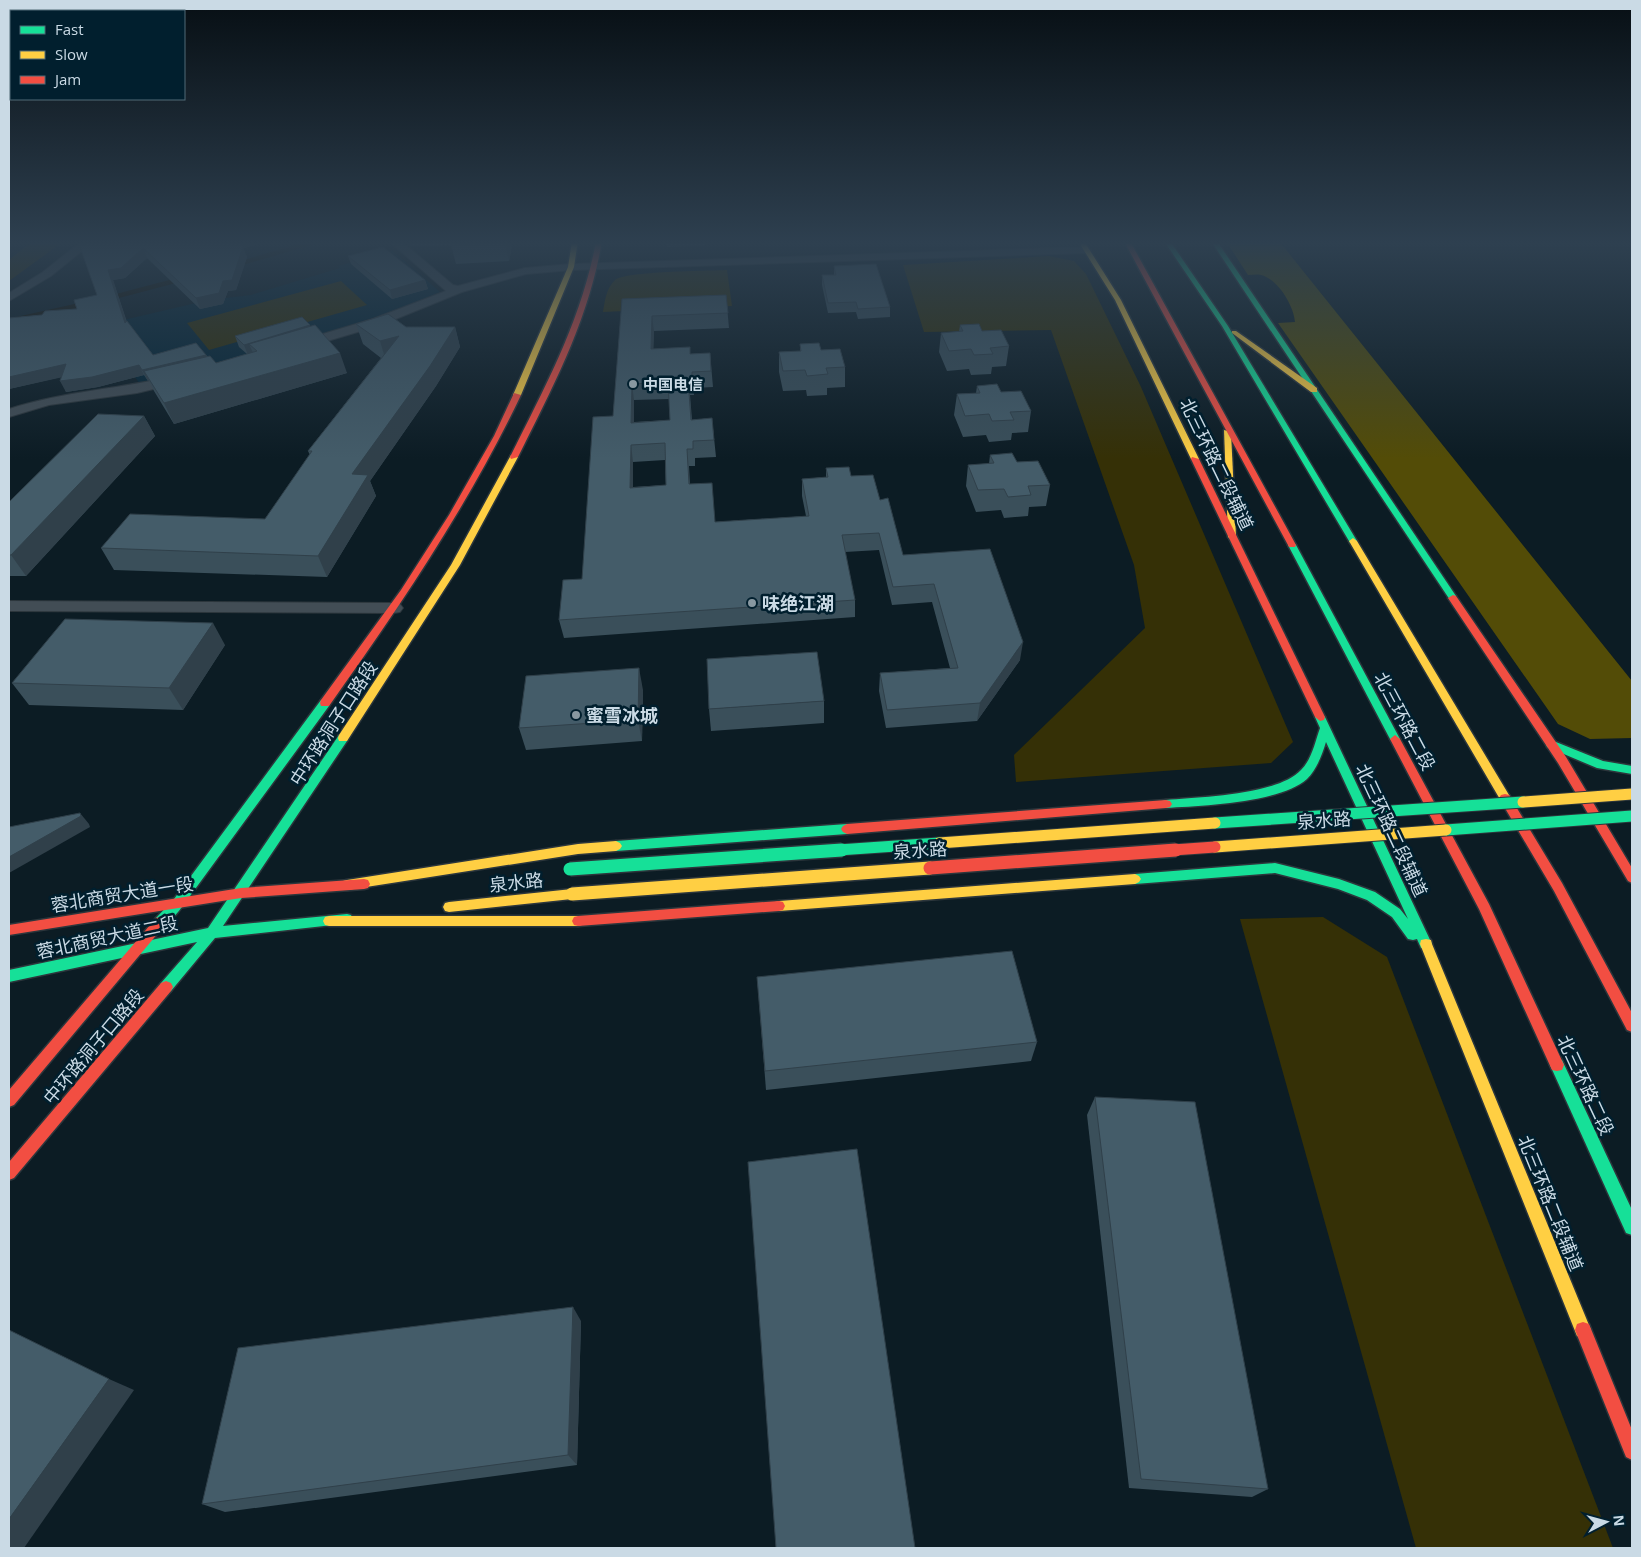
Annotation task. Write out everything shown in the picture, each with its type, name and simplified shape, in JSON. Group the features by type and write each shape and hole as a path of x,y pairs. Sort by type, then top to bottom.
{"main road":[{"name":"中环路洞子口路段","path":"9,1100 135,950 178,903 394,608 467,491 509,413 553,314"},
{"name":"中环路洞子口路段","path":"9,1173 212,933 415,630 497,494 573,333 580,314"},
{"name":"北三环路二段辅道","path":"1125,314 1325,728 1436,965 1632,1451"},
{"path":"1159,314 1179,340"},
{"name":"北三环路二段","path":"1165,314 1226,423 1485,908 1632,1228"},
{"path":"1217,314 1558,887 1632,1026"},
{"path":"1263,314 1551,744 1632,878"},
{"path":"1225,326 1314,390"},
{"path":"1226,423 1232,537"},
{"path":"347,885 578,849 1222,800 1276,788 1299,779 1316,758 1325,728"},
{"path":"1551,744 1581,757 1623,770 1632,770"},
{"path":"566,869 1632,794"},
{"name":"泉水路","path":"212,933 572,894 1632,816"},
{"path":"329,921 558,923 1275,868 1320,878 1362,892 1396,912 1436,965"},
{"path":"347,885 493,874"},
{"name":"蓉北商贸大道一段","path":"9,930 241,892 347,885"},
{"name":"蓉北商贸大道二段","path":"9,976 212,933"}],"street":[{"path":"292,348 397,314"},
{"path":"9,412 47,401 136,389 189,377"},
{"path":"9,606 394,608"}],"shaded area":[{"path":"151,314 386,314 222,367 139,383 102,325"},
{"path":"221,314 337,314 209,350 187,323"},
{"path":"918,314 1105,314 1141,387 1293,742 1271,763 1016,782 1014,755 1145,628 1134,565 1051,330 924,332"},
{"path":"1293,314 1337,314 1632,681 1632,738 1590,739 1558,724 1278,323 1295,322"},
{"path":"1323,917 1387,957 1613,1548 1416,1548 1240,919"}],"building":[{"path":"122,314 125,323 127,321 153,355 196,343 206,355 142,370 139,365 92,377 60,381 66,364 9,377 9,318 42,315"},
{"path":"388,314 406,327 455,327 430,366 352,474 368,475 318,556 101,548 130,514 265,519 312,451 308,451 399,336 380,341 356,324"},
{"path":"621,314 711,314 652,316 651,349 690,347 690,354 710,353 711,371 692,372 692,378 688,379 691,420 712,418 714,440 693,441 693,449 687,449 689,484 712,483 715,522 809,516 802,479 828,477 826,468 849,467 851,476 873,475 880,500 888,498 903,555 990,549 1023,642 980,703 887,710 880,673 958,668 934,584 893,587 879,533 842,535 855,600 559,620 563,580 582,579 593,417 613,416","holes":["668,382 670,420 631,423 632,384","665,443 666,485 630,488 631,445"]},
{"path":"302,317 310,325 244,345 235,336"},
{"path":"979,324 982,331 1001,330 1009,346 990,348 993,354 974,355 971,349 949,351 941,333 963,331 960,325"},
{"path":"315,325 340,353 164,403 144,371 210,356 216,363 257,351 249,344"},
{"path":"819,343 821,350 840,349 845,367 826,368 828,374 807,376 805,370 783,371 779,352 801,351 800,344"},
{"path":"997,384 1001,392 1021,391 1031,411 1010,412 1014,420 992,421 989,414 965,416 957,394 980,393 977,386"},
{"path":"98,414 144,416 9,555 9,502"},
{"path":"1012,453 1017,462 1038,461 1050,485 1028,486 1031,495 1008,497 1004,489 978,490 968,465 994,463 990,455"},
{"path":"65,619 213,623 169,688 12,683"},
{"path":"817,652 824,701 709,709 707,659"},
{"path":"639,668 638,720 519,728 526,676"},
{"path":"80,813 81,816 9,857 9,827"},
{"path":"1012,951 1037,1042 765,1071 757,977"},
{"path":"1095,1097 1195,1102 1268,1489 1141,1479"},
{"path":"857,1149 915,1548 776,1548 748,1162"},
{"path":"573,1307 568,1455 202,1504 238,1348"},
{"path":"9,1330 109,1379 9,1519"}],"waterway":[{"path":"9,321 42,314"}],"traffic: fast":[{"path":"1217,314 1353,541"},
{"path":"1263,314 1453,598"},
{"path":"1292,545 1395,739"},
{"path":"160,922 178,903 325,703"},
{"path":"1320,717 1426,944"},
{"path":"1166,804 1235,798 1288,785 1305,774 1313,763 1325,728"},
{"path":"166,987 212,933 343,738"},
{"path":"1551,744 1601,765 1632,770"},
{"path":"1215,823 1523,802"},
{"path":"1446,830 1632,816"},
{"path":"616,846 847,829"},
{"path":"570,869 939,843"},
{"path":"1135,879 1275,868 1339,884 1371,896 1396,913 1413,935"},
{"path":"9,976 212,933 347,919"},
{"path":"1557,1065 1632,1227"}],"traffic: slow":[{"path":"517,395 551,314"},
{"path":"1125,314 1195,459"},
{"path":"1234,332 1314,390"},
{"path":"1227,432 1232,537"},
{"path":"343,738 434,600 476,530 514,457"},
{"path":"1353,541 1505,798"},
{"path":"1523,802 1632,794"},
{"path":"939,843 1215,823"},
{"path":"1215,847 1446,830"},
{"path":"347,885 578,849 616,846"},
{"path":"572,894 930,868"},
{"path":"779,906 1135,879"},
{"path":"449,907 572,894"},
{"path":"329,921 578,921"},
{"path":"1426,944 1583,1330"}],"traffic: jam":[{"path":"514,457 566,352 581,314"},
{"path":"1166,314 1292,545"},
{"path":"325,703 429,554 476,476 498,436 517,395"},
{"path":"1195,459 1320,717"},
{"path":"1453,598 1562,760 1632,878"},
{"path":"1395,739 1485,908 1557,1065"},
{"path":"1505,798 1558,887 1632,1026"},
{"path":"847,829 1166,804"},
{"path":"930,868 1215,847"},
{"path":"9,930 241,893 364,884"},
{"path":"578,921 779,906"},
{"path":"9,1100 160,922"},
{"path":"9,1173 166,987"},
{"path":"1583,1330 1632,1451"}],"place":[{"name":"中国电信","path":"633,384"},
{"name":"味绝江湖","path":"752,603"},
{"name":"蜜雪冰城","path":"576,715"}]}
